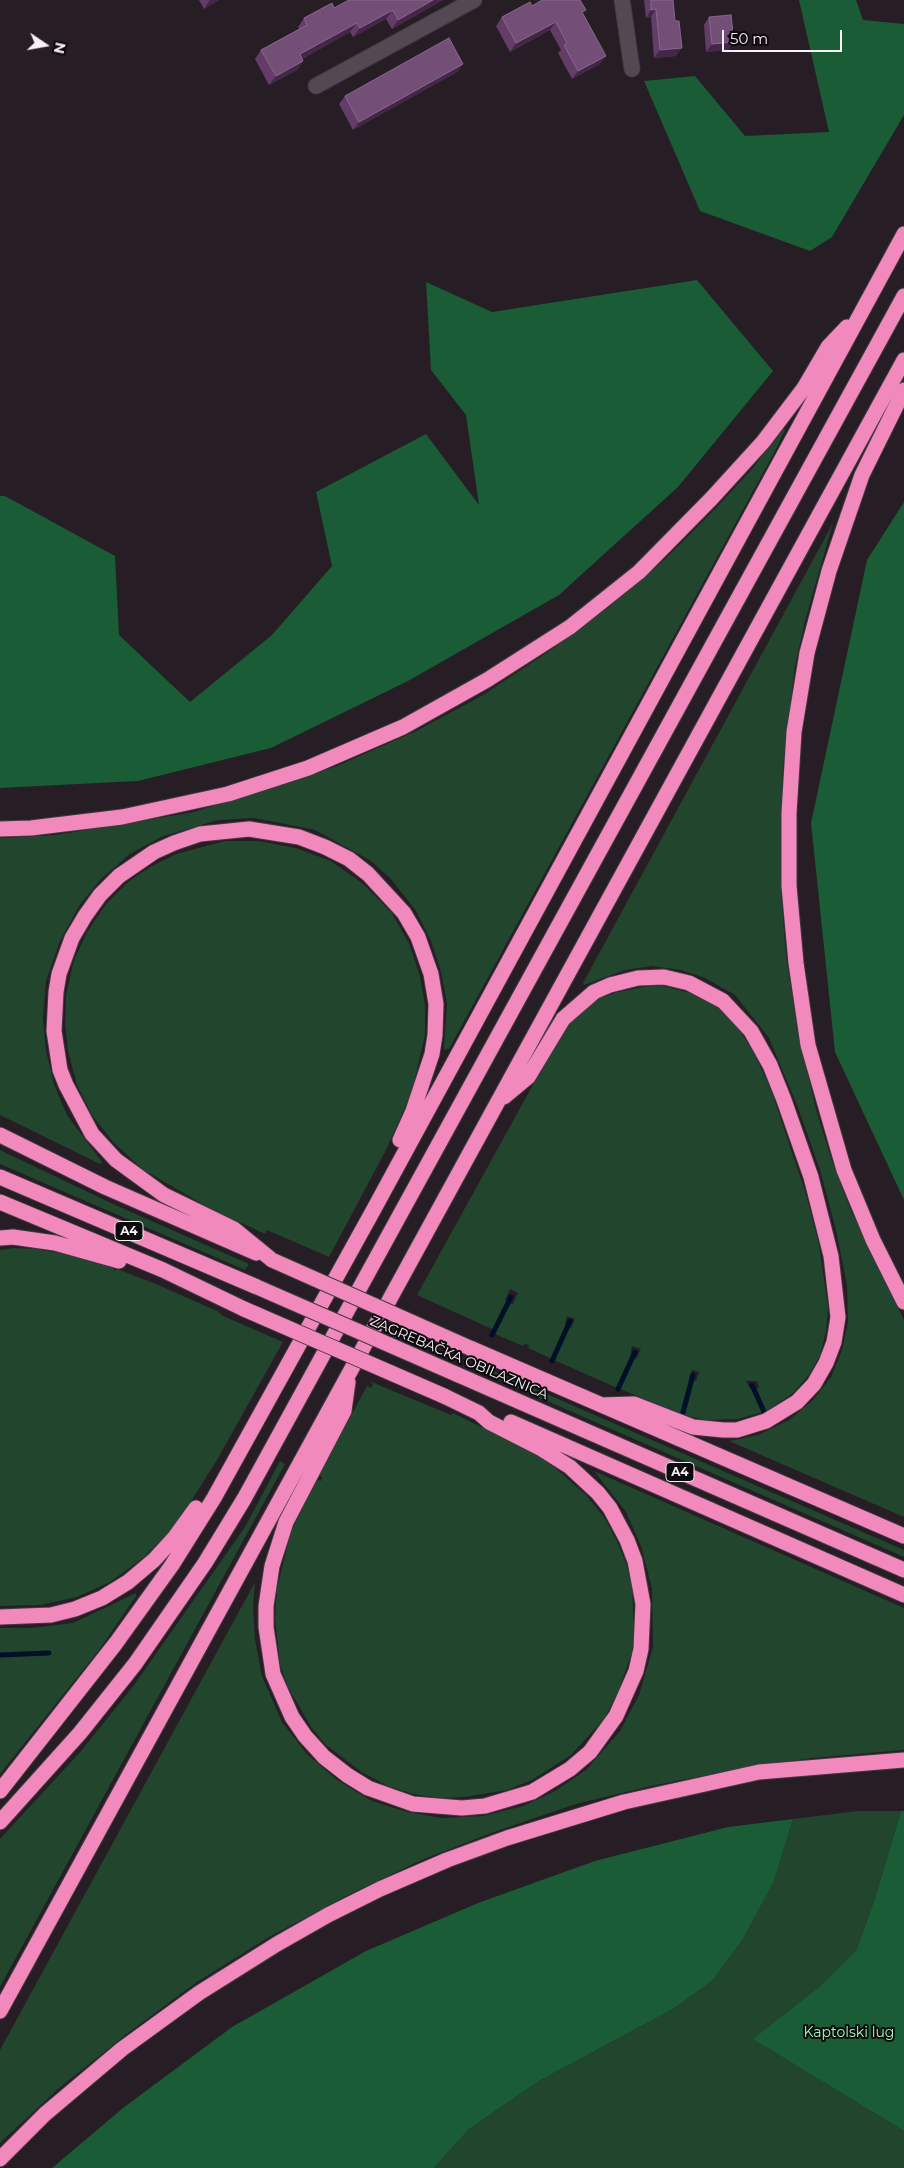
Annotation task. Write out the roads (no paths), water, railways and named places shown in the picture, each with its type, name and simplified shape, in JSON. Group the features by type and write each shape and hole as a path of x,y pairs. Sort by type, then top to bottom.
{"highway":[{"path":"0,1791 84,1686 172,1565 232,1465 374,1209 904,234"},
{"path":"0,1822 80,1733 140,1657 205,1563 244,1499 904,296"},
{"path":"0,829 31,828 122,817 228,794 308,768 403,727 487,680 570,627 639,572 711,499 763,442 804,388 828,347 860,314"},
{"path":"0,2011 904,360"},
{"path":"904,390 862,475 829,571 807,653 794,732 789,813 789,886 796,963 808,1045 844,1170 872,1240 904,1302"},
{"path":"272,1260 234,1229 164,1196 116,1160 97,1141 81,1117 60,1070 54,1031 56,992 59,974 72,938 100,895 119,876 154,852 200,834 225,830 271,831 299,837 325,847 348,859 368,874 404,913 418,937 431,974 436,1004 435,1035 424,1081 413,1111 381,1177 374,1209"},
{"path":"496,1104 528,1077 555,1030 581,1000 594,992 625,980 664,978 689,983 710,992 723,1000 743,1020 770,1065 796,1132 824,1224 837,1297 838,1317 834,1342 826,1363 814,1384 797,1402 782,1413 760,1424 737,1430 693,1427 634,1404 601,1405"},
{"path":"0,1135 105,1187 272,1260"},
{"name":"ZAGREBAČKA OBILAZNICA","path":"0,1176 904,1570"},
{"path":"0,1202 163,1270 244,1309 479,1412 493,1414 904,1595"},
{"path":"0,1238 55,1243 96,1253 146,1272 163,1270"},
{"name":"ZAGREBAČKA OBILAZNICA","path":"272,1260 904,1536"},
{"path":"350,1370 344,1410 295,1502 278,1544 268,1584 266,1606 268,1648 276,1680 292,1717 324,1757 368,1788 413,1804 440,1808 484,1806 532,1792 570,1769 590,1752 616,1716 627,1695 641,1649 643,1611 641,1583 627,1540 610,1508 593,1488 570,1467 540,1448 489,1422 479,1412"},
{"path":"0,1617 34,1617 74,1609 102,1598 128,1582 154,1560 170,1543 210,1487 232,1465"},
{"path":"0,2159 45,2114 122,2049 199,1993 311,1925 388,1886 507,1838 624,1802 759,1772 904,1760"}],"street":[{"path":"316,86 474,0"},
{"path":"622,0 632,69"}],"waterway":[{"path":"492,1335 511,1297"},
{"path":"552,1361 570,1321"},
{"path":"618,1389 635,1352"},
{"path":"682,1416 693,1375"},
{"path":"752,1385 765,1414"},
{"path":"0,1655 49,1653"}],"park label":[{"name":"Kaptolski lug","path":"849,2033"}]}
